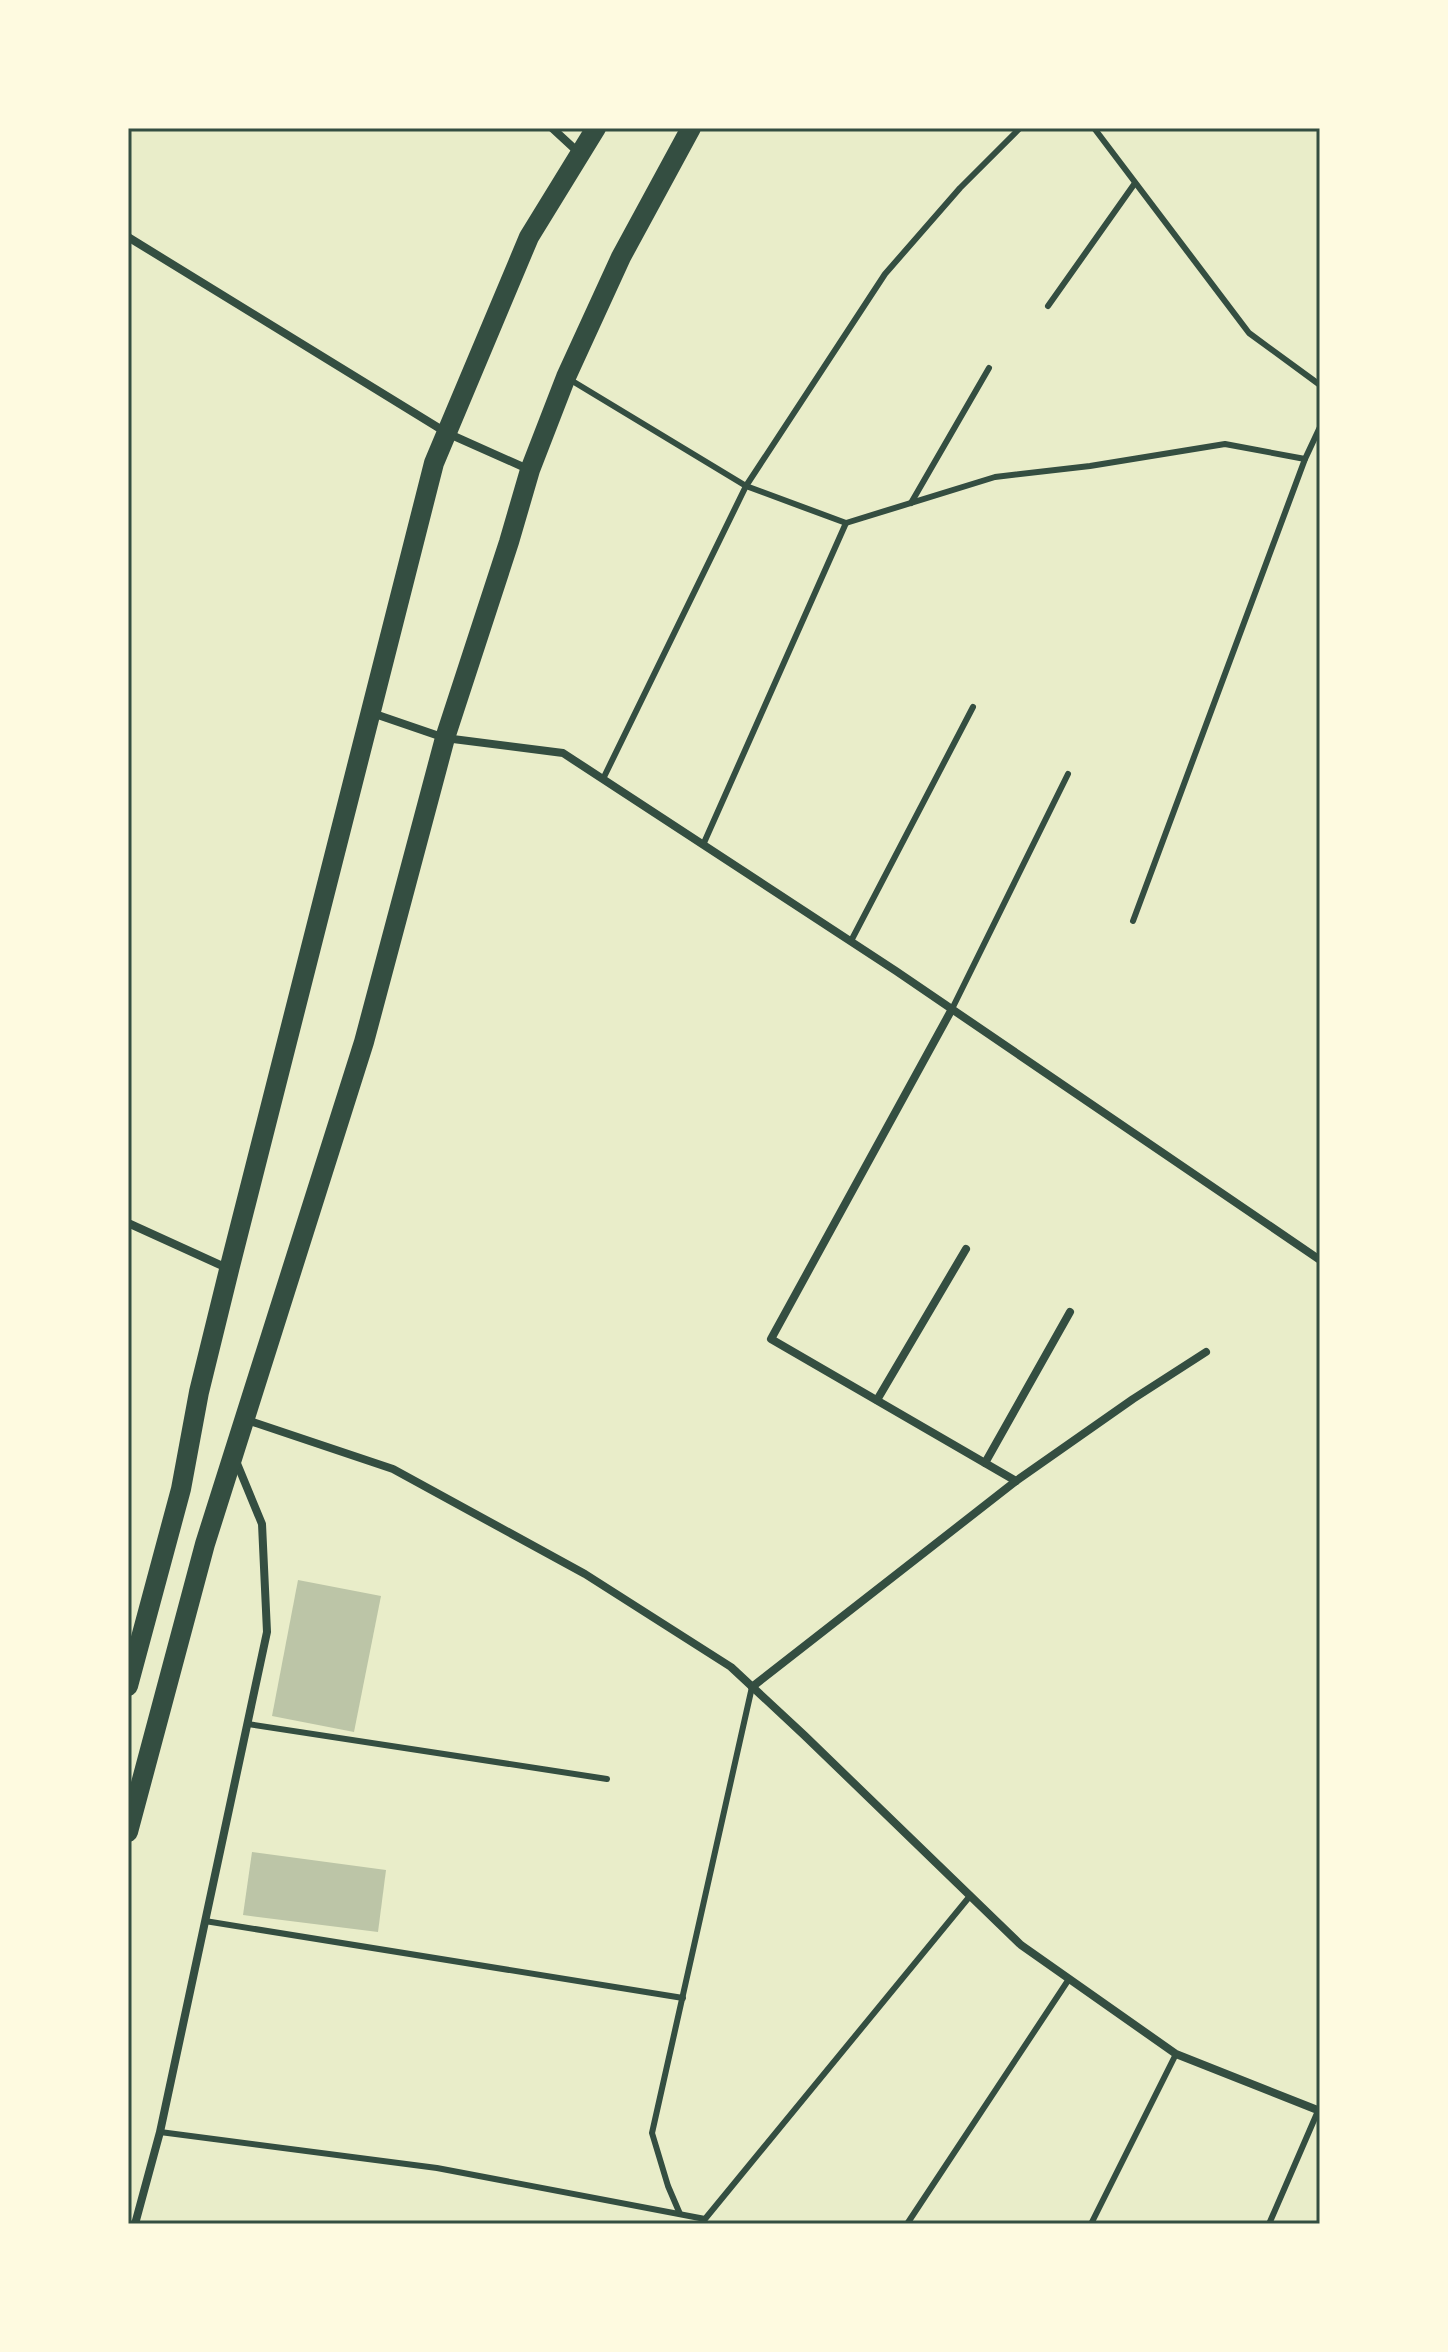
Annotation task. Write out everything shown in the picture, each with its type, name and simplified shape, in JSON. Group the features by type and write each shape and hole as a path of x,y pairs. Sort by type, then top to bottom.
{"main road":[{"path":"128,1686 181,1489 199,1392 229,1270 434,463 529,237 596,128"},
{"path":"128,1832 205,1544 364,1042 445,738 530,470 566,377 621,257 691,128"}],"street":[{"path":"552,128 580,153"},
{"path":"128,237 447,433 530,470"},
{"path":"369,713 445,738 563,753 851,941 1320,1260"},
{"path":"952,1009 771,1339 1016,1481"},
{"path":"128,1223 229,1270"},
{"path":"877,1400 966,1249"},
{"path":"985,1463 1070,1312"},
{"path":"752,1687 1016,1481 1206,1352"},
{"path":"243,1419 393,1469 585,1574 731,1667 1021,1945 1176,2054 1319,2111"},
{"path":"135,2224 160,2132 267,1632 262,1524 233,1454"}],"lane":[{"path":"603,779 746,486 885,274 960,188 1020,128"},
{"path":"1094,128 1249,333 1320,385"},
{"path":"1048,306 1135,183"},
{"path":"910,503 989,368"},
{"path":"566,377 746,486 846,523 995,477 1090,466 1225,444 1305,459"},
{"path":"1133,921 1305,459 1320,427"},
{"path":"703,845 846,523"},
{"path":"851,941 973,707"},
{"path":"952,1009 1068,774"},
{"path":"680,2214 652,2133 752,1687"},
{"path":"248,1724 607,1779"},
{"path":"160,2132 437,2168 705,2219 970,1896"},
{"path":"205,1921 683,1998"},
{"path":"907,2224 1069,1979"},
{"path":"1091,2224 1176,2054"},
{"path":"1269,2224 1319,2111"}],"building":[{"path":"298,1580 381,1596 354,1732 272,1716"},
{"path":"252,1852 386,1870 378,1932 243,1915"}]}
